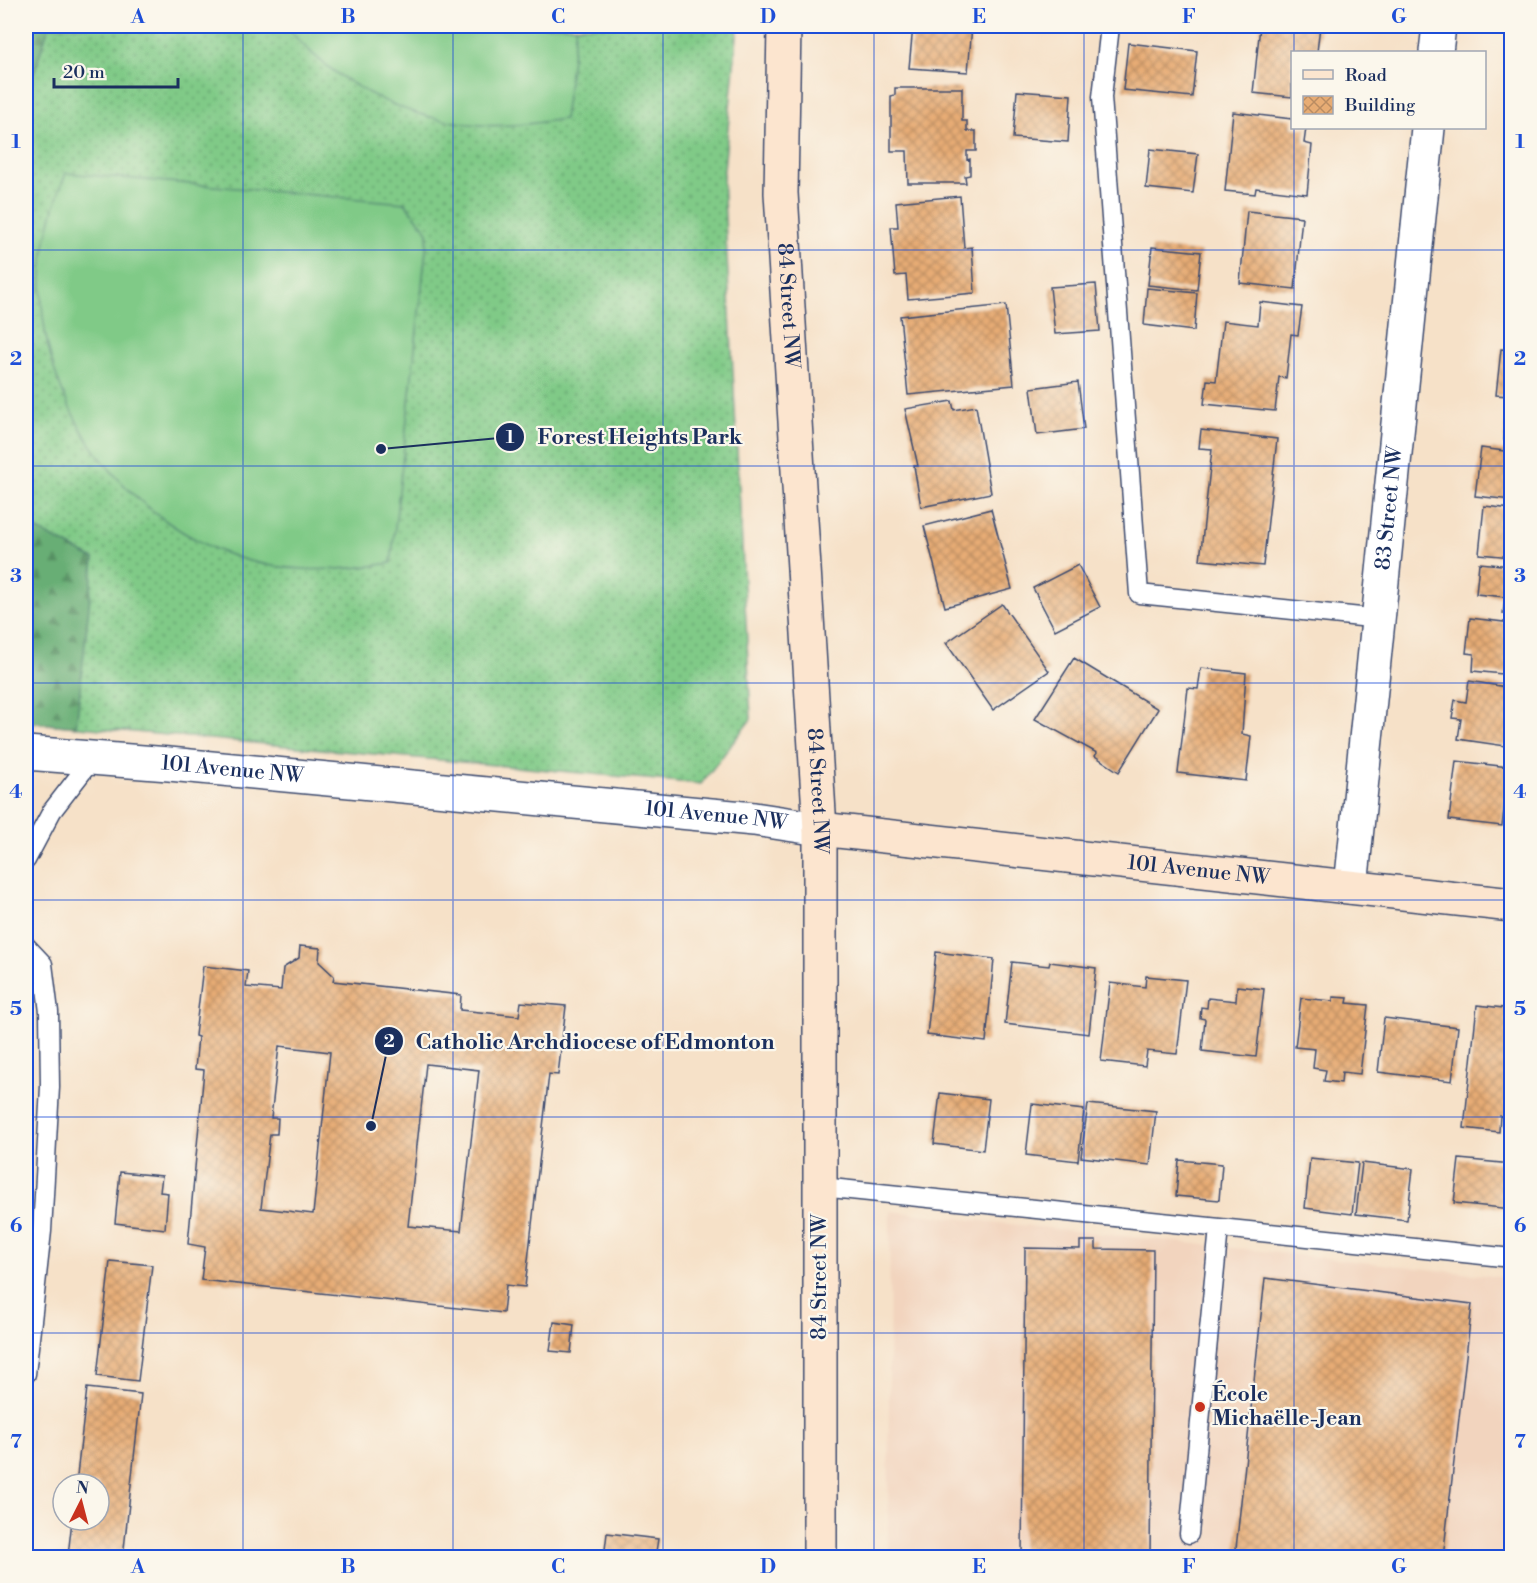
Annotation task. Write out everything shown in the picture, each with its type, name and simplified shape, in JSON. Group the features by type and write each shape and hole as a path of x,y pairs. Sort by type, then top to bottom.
{"main road":[{"name":"84 Street NW","path":"784,26 781,193 820,829 820,1557"},
{"name":"101 Avenue NW","path":"820,829 1512,905"}],"street":[{"path":"1436,51 1438,26"},
{"name":"83 Street NW","path":"1351,887 1380,619 1428,129"},
{"name":"101 Avenue NW","path":"26,753 754,819 820,829"}],"lane":[{"path":"1110,26 1102,97 1139,594 1380,619"},
{"path":"26,860 52,811 93,758"},
{"path":"26,946 43,964 49,1012 50,1076 42,1231 26,1374"},
{"path":"821,1187 1512,1258"},
{"path":"1189,1534 1219,1228"}],"shaded area":[{"name":"École Michaëlle-Jean","path":"890,1211 1511,1278 1509,1557 888,1558"}],"green space":[{"path":"26,26 738,26 723,179 751,719 701,784 26,722"},
{"path":"26,26 49,26 26,98"},
{"path":"286,26 576,26 564,119 513,125 482,125 426,116 399,107 349,81 326,65"},
{"path":"66,173 405,203 428,232 391,563 349,568 307,569 286,568 245,560 225,553 183,532 144,504 111,471 84,433 62,391 48,346 42,300 44,252 53,212"},
{"path":"26,524 94,559 76,727 26,722"}],"building":[{"path":"913,26 972,26 968,72 909,68"},
{"path":"1260,26 1320,26 1317,51 1291,51 1291,97 1253,93"},
{"path":"1128,43 1197,51 1192,97 1123,90"},
{"path":"895,88 962,88 962,121 967,121 967,131 976,131 976,151 967,151 967,160 970,159 970,175 965,176 966,183 908,183 907,151 891,151 891,96 895,95"},
{"path":"1017,91 1071,95 1068,142 1013,138"},
{"path":"1233,112 1291,119 1291,129 1306,129 1304,143 1312,145 1307,194 1256,188 1255,194 1225,191"},
{"path":"1150,149 1198,154 1193,193 1146,188"},
{"path":"960,196 964,248 972,247 975,293 908,299 906,275 895,276 891,227 898,227 896,202"},
{"path":"1247,211 1302,217 1295,289 1240,283"},
{"path":"1152,247 1201,252 1197,290 1148,285"},
{"path":"1096,284 1100,331 1055,334 1050,287"},
{"path":"1147,288 1197,293 1194,331 1144,325"},
{"path":"1260,302 1302,307 1298,335 1291,334 1286,378 1279,377 1275,411 1204,404 1207,380 1216,381 1223,321 1258,325"},
{"path":"1006,305 1014,385 908,395 900,316"},
{"path":"1501,349 1512,350 1512,440 1504,440 1508,396 1496,395"},
{"path":"1078,382 1084,429 1037,435 1031,388"},
{"path":"952,401 954,410 976,406 991,493 921,507 914,466 918,466 905,409"},
{"path":"1201,430 1277,439 1263,566 1200,560 1212,449 1199,448"},
{"path":"1481,448 1512,452 1512,500 1475,496"},
{"path":"1484,506 1512,509 1512,557 1479,554"},
{"path":"991,509 1012,589 945,607 924,526"},
{"path":"1479,563 1512,566 1512,615 1503,614 1505,597 1476,594"},
{"path":"1078,565 1100,607 1055,630 1033,588"},
{"path":"1002,604 1049,671 993,710 946,643"},
{"path":"1470,618 1512,623 1512,675 1473,671 1474,654 1466,653"},
{"path":"1074,658 1158,709 1119,772 1095,756 1097,753 1035,719"},
{"path":"1201,668 1246,673 1242,734 1251,736 1246,781 1178,773 1188,688 1198,689"},
{"path":"1469,681 1512,688 1512,747 1458,739 1461,719 1452,718 1455,700 1466,702"},
{"path":"1456,761 1509,767 1502,826 1449,820"},
{"path":"300,946 320,948 319,962 334,976 333,981 461,995 460,1010 519,1016 521,1002 566,1006 558,1075 549,1074 525,1287 506,1285 503,1313 201,1280 205,1247 188,1244 204,1070 195,1069 198,1037 195,1036 203,966 248,971 246,987 281,990 283,968 299,958","holes":["279,1046 330,1052 313,1214 261,1208 270,1134 277,1134 278,1118 271,1118","426,1064 479,1070 461,1231 408,1226"]},
{"path":"936,952 994,959 986,1042 927,1035"},
{"path":"1012,962 1049,966 1050,962 1096,968 1089,1034 1005,1024"},
{"path":"1146,976 1186,980 1177,1054 1147,1051 1145,1066 1101,1061 1110,983 1145,987"},
{"path":"1237,986 1264,989 1256,1057 1202,1051 1205,1019 1200,1018 1201,1007 1207,1008 1208,998 1236,1001"},
{"path":"1333,997 1348,998 1347,1003 1368,1005 1360,1074 1342,1072 1341,1083 1324,1081 1326,1070 1313,1068 1315,1049 1295,1047 1301,998 1333,1001"},
{"path":"1477,1005 1512,1009 1512,1118 1500,1116 1499,1132 1464,1128"},
{"path":"1384,1018 1458,1027 1452,1081 1378,1072"},
{"path":"940,1093 989,1099 983,1150 934,1144"},
{"path":"1032,1104 1084,1110 1078,1161 1026,1155"},
{"path":"1088,1104 1156,1111 1150,1165 1081,1157"},
{"path":"1310,1158 1358,1163 1352,1214 1305,1208"},
{"path":"1459,1159 1512,1164 1512,1209 1454,1203"},
{"path":"1179,1160 1222,1164 1219,1200 1176,1196"},
{"path":"1362,1163 1413,1169 1407,1220 1356,1214"},
{"path":"120,1172 162,1176 160,1192 168,1193 165,1229 115,1223"},
{"path":"1080,1241 1096,1241 1096,1249 1153,1250 1150,1558 1022,1558 1025,1248 1080,1249"},
{"path":"110,1261 152,1265 138,1381 97,1376"},
{"path":"1265,1278 1472,1304 1443,1558 1235,1558"},
{"path":"554,1322 574,1325 571,1353 550,1351"},
{"path":"87,1388 141,1394 123,1558 26,1558 26,1551 68,1556 71,1532 111,1532 111,1472 77,1472"},
{"path":"607,1533 658,1539 655,1558 604,1558"}],"place":[{"name":"Forest Heights Park","path":"381,449"},
{"name":"Catholic Archdiocese of Edmonton","path":"371,1126"},
{"name":"École Michaëlle-Jean","path":"1200,1407"}]}
